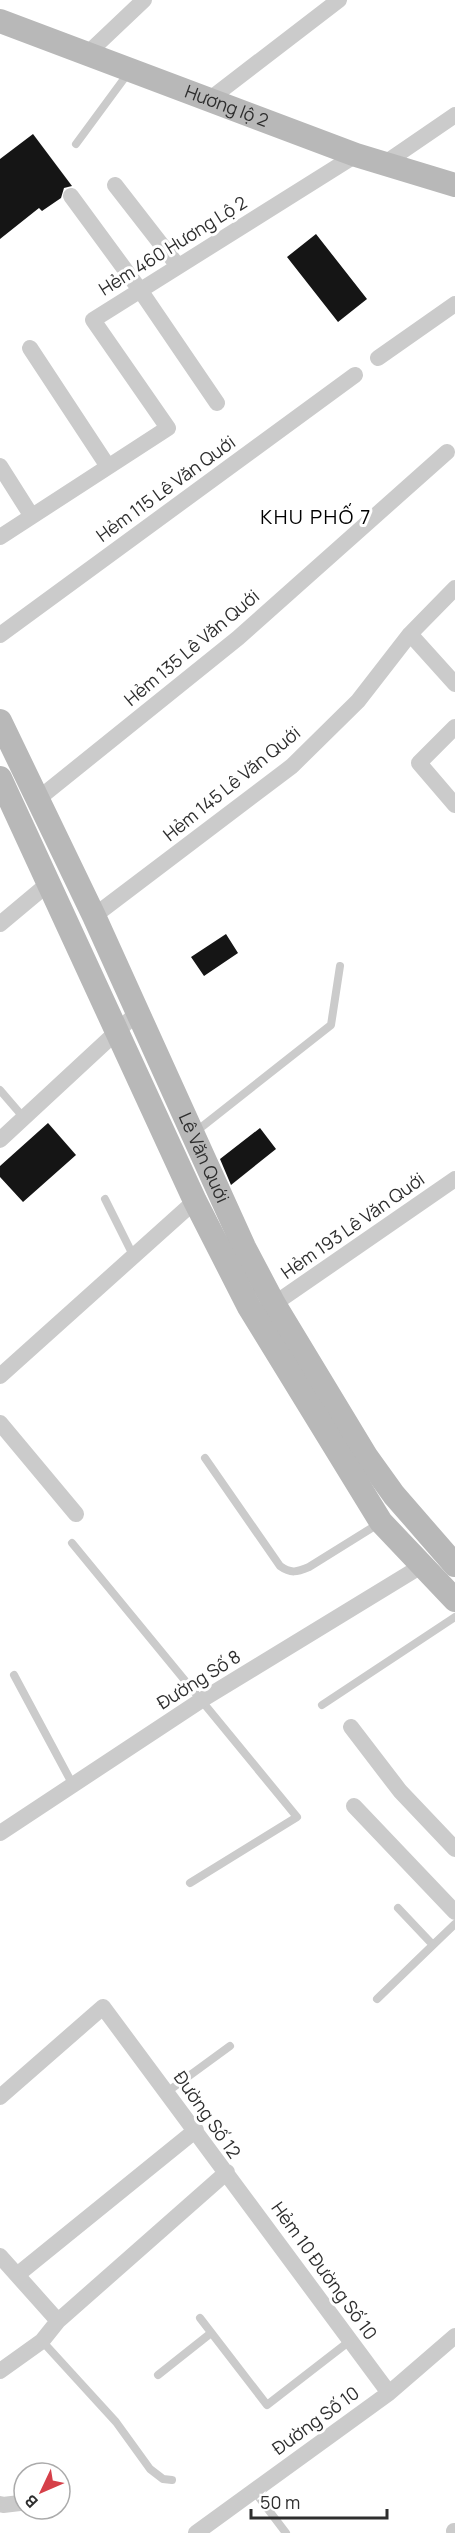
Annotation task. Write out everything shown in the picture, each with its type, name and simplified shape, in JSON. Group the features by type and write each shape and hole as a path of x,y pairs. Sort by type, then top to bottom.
{"main road":[{"name":"Hương lộ 2","path":"0,21 356,155 455,186"},
{"name":"Lê Văn Quới","path":"0,722 94,916 192,1135 274,1304 366,1456 394,1495 453,1559"},
{"name":"Lê Văn Quới","path":"0,778 195,1201 249,1307 381,1522 455,1600"}],"street":[{"path":"87,54 144,0"},
{"path":"210,99 339,0"},
{"path":"385,163 455,115"},
{"name":"Hẻm 460 Hương Lộ 2","path":"107,465 168,428 93,320 356,155"},
{"path":"115,184 178,266"},
{"path":"71,196 140,290 217,403"},
{"path":"378,358 455,304"},
{"path":"0,537 107,465 30,348"},
{"name":"Hẻm 115 Lê Văn Quới","path":"0,635 355,375"},
{"name":"Hẻm 135 Lê Văn Quới","path":"38,799 238,638 451,448"},
{"path":"0,466 31,516"},
{"name":"Hẻm 145 Lê Văn Quới","path":"94,916 292,766 357,701 410,633 455,588"},
{"path":"410,633 455,684"},
{"path":"455,727 419,763 455,805"},
{"path":"0,924 49,884"},
{"path":"0,1140 137,1013"},
{"name":"Hẻm 193 Lê Văn Quới","path":"274,1304 455,1179"},
{"path":"0,1376 195,1201"},
{"path":"0,1423 76,1514"},
{"name":"Đường Số 8","path":"1,1829 73,1785 200,1701 423,1565"},
{"path":"351,1727 400,1791 455,1849"},
{"path":"354,1806 455,1912"},
{"name":"Đường Số 12","path":"0,2097 103,2007 227,2172 57,2321 42,2341 0,2371"},
{"path":"17,2275 196,2130"},
{"name":"Hẻm 10 Đường Số 10","path":"227,2172 388,2393"},
{"path":"0,2256 57,2321"},
{"name":"Đường Số 10","path":"199,2532 388,2393 455,2336"}],"lane":[{"path":"76,144 129,71"},
{"path":"192,1135 332,1025 340,966"},
{"path":"0,1090 24,1118"},
{"path":"105,1199 134,1257"},
{"path":"205,1458 280,1566 286,1570 299,1571 309,1567 381,1522"},
{"path":"72,1543 297,1817 190,1883"},
{"path":"322,1705 455,1617"},
{"path":"14,1675 73,1785"},
{"path":"398,1908 433,1945"},
{"path":"377,1999 455,1924"},
{"path":"167,2092 230,2046"},
{"path":"200,2318 267,2405 351,2340"},
{"path":"158,2374 211,2333"},
{"path":"42,2341 116,2422 150,2469 163,2479 172,2480"},
{"path":"254,2491 286,2533"}],"building":[{"path":"33,134 72,186 64,188 61,198 42,211 39,208 0,239 0,159"},
{"path":"316,234 367,299 338,322 287,257"},
{"path":"226,934 238,953 204,976 191,957"},
{"path":"48,1123 76,1155 23,1202 0,1177 0,1166"},
{"path":"260,1128 276,1149 231,1185 220,1159"}],"district":[{"name":"KHU PHỐ 7","path":"316,517"}]}
